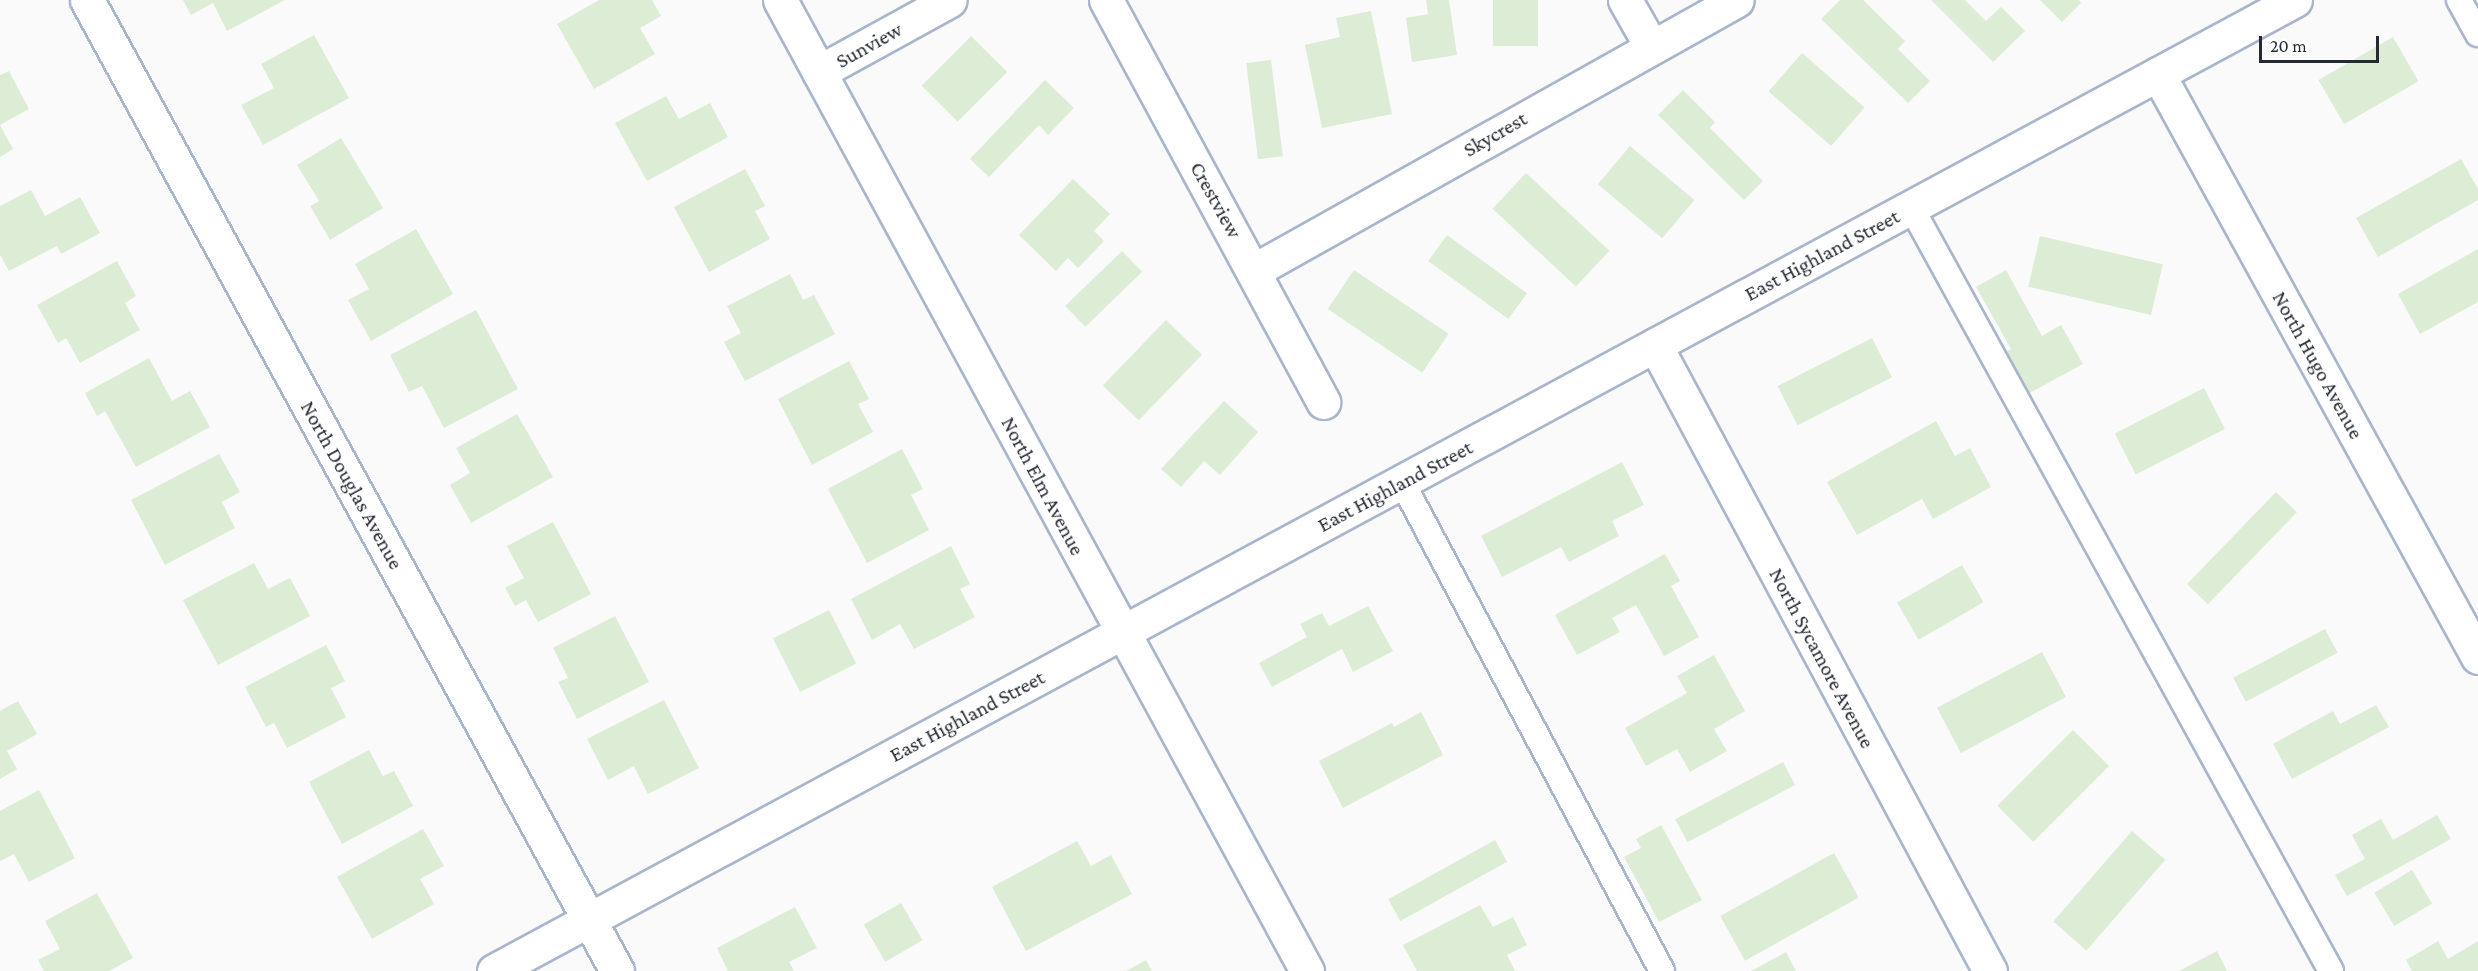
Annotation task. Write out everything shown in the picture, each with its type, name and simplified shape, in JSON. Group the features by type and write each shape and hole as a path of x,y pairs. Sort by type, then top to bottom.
{"street":[{"name":"North Douglas Avenue","path":"87,0 617,971"},
{"name":"North Elm Avenue","path":"780,0 1307,971"},
{"name":"Sunview","path":"819,72 950,0"},
{"name":"Crestview","path":"1106,0 1255,270 1323,402"},
{"path":"1625,0 1651,46"},
{"name":"Skycrest","path":"1255,270 1651,46 1737,0"},
{"name":"East Highland Street","path":"494,971 2295,0"},
{"name":"North Hugo Avenue","path":"2158,74 2478,657"},
{"name":"North Sycamore Avenue","path":"1654,345 1990,971"}],"lane":[{"path":"2459,0 2478,34"},
{"path":"1911,207 2331,971"},
{"path":"1402,482 1662,971"}],"building":[{"path":"183,0 285,0 227,31 213,3 191,15"},
{"path":"599,0 652,0 661,16 640,28 655,54 594,89 557,24"},
{"path":"1426,0 1449,0 1457,55 1412,62 1406,18 1428,14"},
{"path":"1493,0 1538,0 1538,46 1493,46"},
{"path":"1840,0 1863,0 1905,41 1898,49 1930,81 1908,103 1821,19"},
{"path":"1931,0 1965,0 1986,21 2001,7 2025,31 1993,62"},
{"path":"2040,0 2079,0 2081,3 2062,22"},
{"path":"1371,11 1392,114 1322,128 1305,45 1340,37 1336,18"},
{"path":"314,35 349,98 263,145 241,105 274,88 261,64"},
{"path":"971,36 1007,72 958,122 922,85"},
{"path":"2393,37 2418,81 2344,124 2319,80"},
{"path":"1802,53 1865,107 1831,146 1769,91"},
{"path":"1271,60 1283,156 1258,159 1246,63"},
{"path":"9,71 29,109 0,125 0,75"},
{"path":"1045,80 1074,108 1048,135 1039,125 989,177 970,159"},
{"path":"1683,90 1715,122 1710,128 1763,181 1744,200 1658,115"},
{"path":"666,96 679,119 710,103 728,137 647,181 615,123"},
{"path":"0,125 13,149 0,157"},
{"path":"341,138 383,208 330,240 310,206 319,201 297,165"},
{"path":"1630,146 1694,200 1662,238 1598,184"},
{"path":"2461,159 2478,189 2478,200 2378,257 2356,218"},
{"path":"745,169 765,206 755,211 770,239 709,272 674,207"},
{"path":"1526,173 1609,251 1576,287 1493,209"},
{"path":"1073,179 1110,214 1094,231 1104,241 1078,268 1068,258 1056,271 1019,235"},
{"path":"31,190 45,216 80,197 100,233 61,254 57,246 9,271 0,255 0,206"},
{"path":"416,229 453,294 371,341 348,300 369,289 355,264"},
{"path":"1447,235 1527,293 1508,319 1428,261"},
{"path":"2040,236 2163,264 2151,315 2028,287"},
{"path":"2478,249 2478,302 2420,334 2398,294"},
{"path":"1122,251 1142,272 1085,327 1065,306"},
{"path":"117,261 136,296 125,303 140,330 80,363 66,338 58,343 37,305"},
{"path":"1354,270 1449,334 1422,373 1328,309"},
{"path":"2006,270 2042,336 2061,325 2083,364 2024,396 2001,355 2011,349 1976,287"},
{"path":"790,274 803,300 814,295 835,334 745,381 724,342 741,333 727,306"},
{"path":"476,310 518,389 444,428 422,386 409,392 390,355"},
{"path":"1166,320 1202,355 1139,420 1103,385"},
{"path":"1872,338 1892,377 1798,425 1778,386"},
{"path":"149,358 172,401 190,391 210,427 136,467 105,411 97,416 85,393"},
{"path":"849,361 869,399 858,404 873,432 812,465 778,399"},
{"path":"2204,388 2225,429 2136,474 2115,433"},
{"path":"1224,401 1258,432 1220,475 1204,461 1181,487 1161,469"},
{"path":"517,414 553,477 471,523 450,485 470,473 456,448"},
{"path":"1936,421 1955,456 1970,448 1991,487 1933,519 1922,499 1857,535 1827,482"},
{"path":"902,449 923,489 911,495 929,530 867,563 828,489"},
{"path":"219,454 240,492 222,502 235,528 165,565 131,500"},
{"path":"1622,462 1644,505 1612,521 1619,536 1569,562 1561,547 1502,577 1481,536"},
{"path":"2276,492 2297,512 2208,604 2187,584"},
{"path":"553,522 591,594 538,622 526,600 515,606 505,588 524,578 507,546"},
{"path":"951,546 970,584 960,589 975,617 914,649 900,624 872,640 851,599"},
{"path":"1665,554 1680,581 1671,586 1699,637 1664,656 1636,605 1612,618 1620,632 1577,655 1555,615"},
{"path":"254,563 268,589 290,578 310,616 218,665 183,600"},
{"path":"1962,565 1984,602 1919,640 1897,602"},
{"path":"1368,606 1393,651 1353,672 1342,649 1272,687 1259,663 1307,637 1300,624 1322,613 1329,626"},
{"path":"829,610 856,663 800,692 773,639"},
{"path":"615,616 649,682 577,719 558,682 568,678 553,648"},
{"path":"2325,629 2338,653 2246,702 2233,678"},
{"path":"326,645 345,681 331,688 346,717 287,748 274,723 266,727 245,687"},
{"path":"2042,652 2066,697 1961,753 1937,708"},
{"path":"1714,655 1745,711 1714,729 1727,751 1690,772 1677,749 1646,766 1625,728 1687,693 1677,676"},
{"path":"664,700 699,768 648,794 634,766 608,780 587,739"},
{"path":"18,701 37,734 7,751 17,769 0,779 0,711"},
{"path":"2376,705 2389,727 2292,779 2273,744 2333,711 2340,724"},
{"path":"1421,712 1443,755 1343,808 1319,761 1392,723 1394,727"},
{"path":"2073,730 2109,766 2033,842 1997,806"},
{"path":"369,750 383,776 394,771 413,806 342,844 309,782"},
{"path":"1783,762 1795,785 1687,842 1675,819"},
{"path":"39,790 75,858 29,882 14,854 0,861 0,811"},
{"path":"2437,815 2451,839 2347,896 2335,875 2365,859 2352,835 2381,819 2393,840"},
{"path":"1661,825 1702,900 1659,922 1624,857 1641,848 1636,839"},
{"path":"423,829 444,866 420,879 434,904 372,939 337,877"},
{"path":"2132,831 2165,860 2086,950 2053,922"},
{"path":"1495,840 1507,862 1400,921 1388,899"},
{"path":"1077,841 1091,866 1111,855 1132,894 1026,951 992,887"},
{"path":"1834,853 1859,898 1745,961 1720,916"},
{"path":"2412,870 2432,903 2394,926 2374,893"},
{"path":"97,893 133,958 109,971 44,971 38,960 60,949 45,921"},
{"path":"901,903 922,940 885,962 864,924"},
{"path":"1480,905 1493,927 1513,917 1527,945 1507,955 1515,971 1417,971 1403,945"},
{"path":"795,907 817,948 789,962 794,971 728,971 717,948"},
{"path":"2438,941 2448,959 2478,941 2478,971 2412,971 2406,960"},
{"path":"2217,951 2227,971 2179,971"},
{"path":"1786,952 1796,971 1751,971"},
{"path":"1146,960 1152,971 1126,971"}]}
